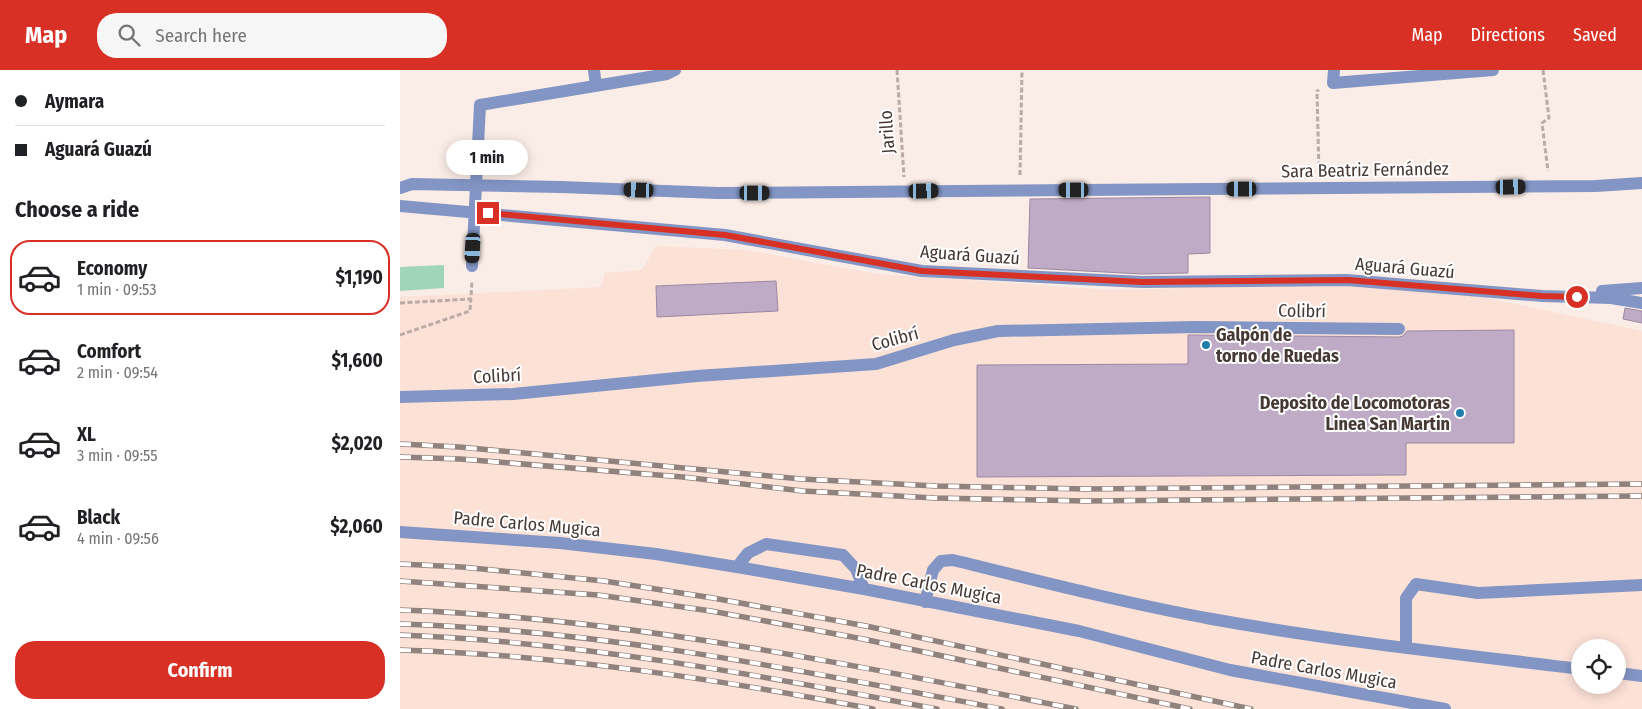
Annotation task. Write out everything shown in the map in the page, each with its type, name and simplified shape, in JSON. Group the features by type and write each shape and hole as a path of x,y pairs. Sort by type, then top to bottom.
{"street":[{"path":"594,70 596,86"},
{"path":"472,266 480,105 667,74 675,70"},
{"path":"1334,76 1494,70"},
{"name":"Sara Beatriz Fernández","path":"400,188 412,184 476,185 717,193 1550,186 1642,183"},
{"name":"Aguará Guazú","path":"400,206 725,235 922,271 1142,282 1348,280 1542,296"},
{"path":"1542,296 1642,288"},
{"path":"1542,296 1611,298 1642,302"},
{"name":"Colibrí","path":"400,397 513,394 696,376 876,364 954,340 998,331 1196,327 1399,329"},
{"name":"Padre Carlos Mugica","path":"400,532 560,543 656,554 737,567 864,589 1079,631 1230,670 1445,709"},
{"path":"737,567 748,553 766,544 843,555 856,568 864,589"},
{"path":"925,602 933,570 941,561 953,560 1057,586 1211,619 1406,648 1571,668"},
{"path":"1406,648 1406,598 1416,584 1478,593 1642,585"},
{"path":"1626,674 1642,676"}],"path":[{"name":"Jarillo","path":"897,70 905,192"},
{"path":"1019,191 1022,70"},
{"path":"1543,70 1549,118 1542,123 1550,186"},
{"path":"1319,188 1317,91 1334,76"},
{"path":"400,335 470,312 472,266"},
{"path":"400,304 471,299"}],"shaded area":[{"path":"656,246 747,250 877,274 1110,290 1417,283 1642,331 1642,709 400,709 400,297 601,287 605,273 642,270"}],"green space":[{"path":"444,265 444,288 400,291 400,267"}],"building":[{"path":"1210,197 1210,253 1188,254 1188,273 1142,274 1028,268 1030,199"},
{"path":"776,281 778,311 657,317 656,286"},
{"path":"1625,308 1642,311 1642,323 1623,319"},
{"path":"1514,330 1514,443 1406,443 1406,475 977,477 977,365 1188,364 1188,335 1399,337 1403,336 1407,331"}],"railway":[{"path":"400,444 459,447 801,479 936,486 1085,489 1642,484"},
{"path":"400,457 460,459 683,477 803,491 935,498 1085,501 1642,496"},
{"path":"400,564 462,567 604,581 713,598 866,626 1251,709"},
{"path":"400,581 598,595 711,611 863,639 1190,709"},
{"path":"400,610 485,615 655,633 824,660 1076,709"},
{"path":"400,624 552,634 702,654 1002,709"},
{"path":"400,635 535,645 670,662 737,672 937,709"},
{"path":"400,650 519,657 638,670 697,678 873,709"}],"place":[{"name":"Galpón de torno de Ruedas","path":"1206,345"},
{"name":"Deposito de Locomotoras Linea San Martin","path":"1460,413"}],"route":[{"path":"488,213 725,235 922,271 1142,282 1348,280 1542,296 1577,297"}]}
